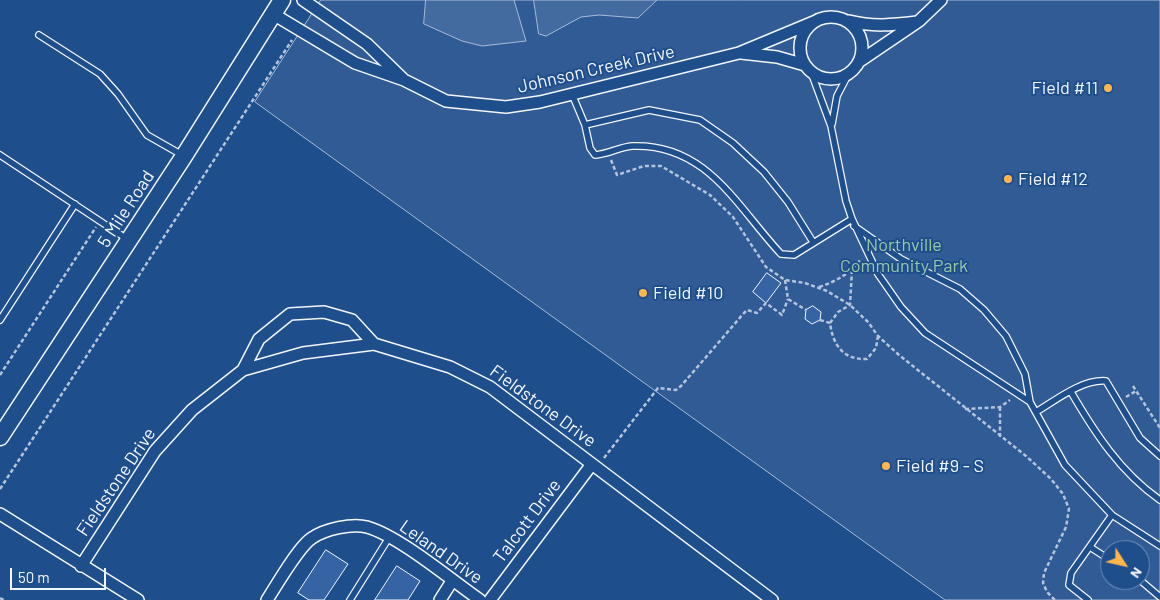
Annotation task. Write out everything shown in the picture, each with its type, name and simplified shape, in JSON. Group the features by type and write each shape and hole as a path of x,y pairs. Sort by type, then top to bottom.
{"street":[{"name":"5 Mile Road","path":"0,437 184,156 282,0"},
{"name":"Johnson Creek Drive","path":"303,0 368,44 404,80"},
{"path":"918,21 887,26 825,17 808,27 800,46 808,69 829,80 848,75 860,61 918,21 941,0"},
{"name":"Johnson Creek Drive","path":"273,14 355,63 404,80 446,101 479,106 506,107 572,94 739,53 816,21"},
{"path":"845,20 859,32 863,51 860,61"},
{"name":"Johnson Creek Drive","path":"739,53 777,57 808,69"},
{"path":"242,370 259,339 290,314 324,312 352,320 374,344"},
{"name":"Fieldstone Drive","path":"81,566 155,451 192,410 242,370 303,353 374,344 450,367 490,387 772,600"},
{"name":"Talcott Drive","path":"490,600 595,466"},
{"path":"0,514 132,599"},
{"name":"Leland Drive","path":"267,600 288,567 312,538 344,526 366,527 390,536 480,600"},
{"path":"440,600 452,581"}],"lane":[{"path":"39,35 100,74 118,94 147,135 184,156"},
{"path":"808,69 831,126 846,201 854,226 878,274 901,307 925,333 1030,402"},
{"path":"831,126 837,96 848,75"},
{"path":"572,94 585,125 590,148 595,155 608,154 631,146 670,150 693,160 713,176 743,207 782,254 794,255 852,219"},
{"path":"585,125 649,110 700,120 733,143 764,172 788,202 813,242"},
{"path":"0,155 129,240"},
{"path":"0,320 75,204"},
{"path":"854,226 901,259 960,289 984,310 1006,336 1025,374 1030,402 1065,465 1112,516 1160,546"},
{"path":"1036,412 1095,380 1106,382 1140,438 1160,456"},
{"path":"1071,392 1121,466 1140,486 1160,500"},
{"path":"1088,600 1069,585 1071,573 1112,516"},
{"path":"350,600 390,536"},
{"path":"1090,547 1100,554"},
{"path":"1150,588 1160,597"}],"path":[{"path":"0,489 299,30"},
{"path":"608,154 617,175 644,166 661,166 710,195 733,218 766,267 785,280 817,287 850,304 868,322 878,336 1051,479 1063,494 1069,509 1066,527 1044,573 1043,583 1053,600"},
{"path":"0,375 100,221"},
{"path":"817,287 838,280 852,270 868,254"},
{"path":"850,304 852,270"},
{"path":"595,466 658,388 676,390 681,386 747,310 757,313 766,303 782,315 788,299 785,280"},
{"path":"788,299 806,310"},
{"path":"850,304 838,312 830,323 832,336 838,348 856,359 867,358 876,348 878,336"},
{"path":"820,320 830,323"},
{"path":"1133,386 1160,428"},
{"path":"964,409 1000,407 1018,394"},
{"path":"1000,407 1000,437"},
{"path":"0,598 4,600"}],"green space":[{"name":"Northville Community Park","path":"321,0 1160,0 1160,600 945,600 255,102"}],"shaded area":[{"path":"426,0 514,0 526,41 482,46 462,41 424,24"},
{"path":"534,0 657,0 638,18 599,15 581,17 546,36 539,34"}],"building":[{"path":"767,273 781,283 766,303 753,292"},
{"path":"813,306 821,312 820,320 812,324 805,319 806,310"},
{"path":"326,550 348,564 324,600 309,600 298,593"},
{"path":"397,566 420,581 408,600 375,600"}],"place":[{"name":"Field #11","path":"1108,88"},
{"name":"Field #12","path":"1008,179"},
{"name":"Field #10","path":"643,293"},
{"name":"Field #9 - S","path":"886,466"}]}
